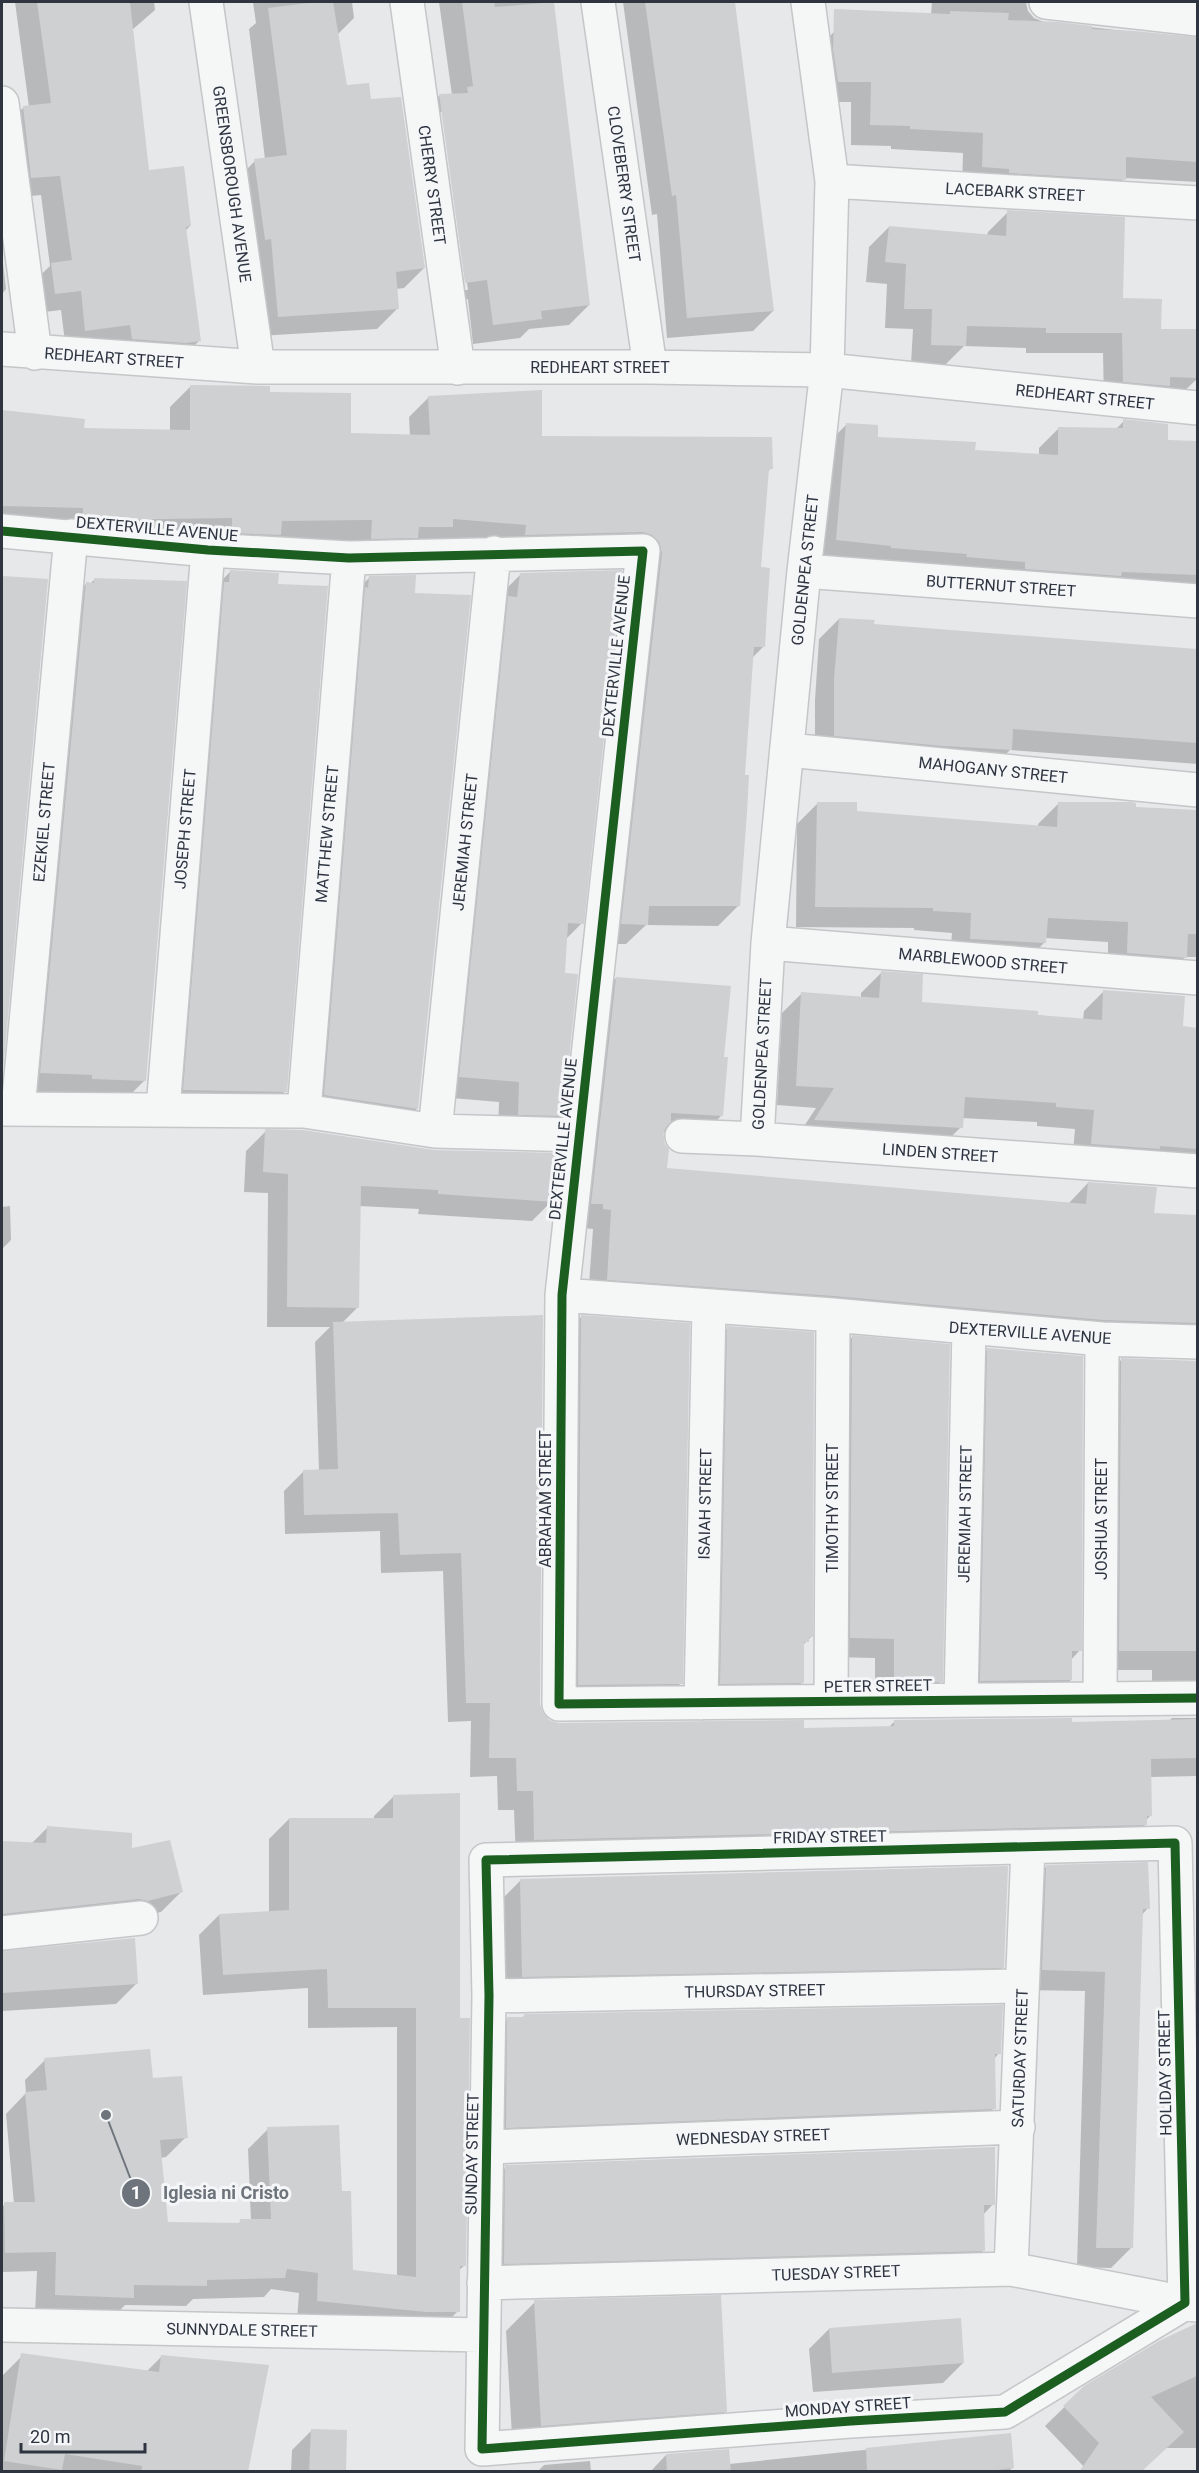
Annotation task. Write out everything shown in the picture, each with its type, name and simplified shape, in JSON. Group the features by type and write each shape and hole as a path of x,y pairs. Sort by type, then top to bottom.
{"street":[{"name":"GREENSBOROUGH AVENUE","path":"206,2 258,367"},
{"name":"CHERRY STREET","path":"407,2 458,368"},
{"name":"CLOVEBERRY STREET","path":"598,2 650,367"},
{"name":"GOLDENPEA STREET","path":"757,1139 768,944 804,571 827,370 832,181 808,2"},
{"path":"1046,2 1197,19"},
{"path":"2,103 34,353"},
{"name":"LACEBARK STREET","path":"832,181 1197,203"},
{"name":"REDHEART STREET","path":"2,349 258,367 650,367 827,370 1197,408"},
{"name":"DEXTERVILLE AVENUE","path":"2,531 208,550 349,558 643,551 562,1295 833,1315 969,1329 1102,1339 1197,1342"},
{"name":"EZEKIEL STREET","path":"10,1109 71,536"},
{"name":"JOSEPH STREET","path":"163,1109 208,550"},
{"name":"JEREMIAH STREET","path":"435,1131 494,553"},
{"name":"MATTHEW STREET","path":"304,1111 349,558"},
{"name":"BUTTERNUT STREET","path":"804,571 1197,601"},
{"name":"MAHOGANY STREET","path":"788,750 1197,790"},
{"name":"MARBLEWOOD STREET","path":"768,944 1197,978"},
{"path":"10,1109 304,1111 435,1131 578,1135"},
{"name":"LINDEN STREET","path":"682,1136 757,1139 1197,1171"},
{"name":"ABRAHAM STREET","path":"559,1704 562,1295"},
{"name":"ISAIAH STREET","path":"701,1703 709,1306"},
{"name":"TIMOTHY STREET","path":"831,1701 833,1315"},
{"name":"JEREMIAH STREET","path":"961,1700 969,1329"},
{"name":"JOSHUA STREET","path":"1101,1699 1102,1339"},
{"name":"PETER STREET","path":"559,1704 1197,1698"},
{"name":"FRIDAY STREET","path":"486,1860 1175,1843"},
{"name":"HOLIDAY STREET","path":"1175,1843 1191,2304"},
{"name":"SATURDAY STREET","path":"1011,2268 1028,1847"},
{"name":"SUNDAY STREET","path":"482,2449 482,2335 488,2148 489,1996 486,1860"},
{"path":"2,1933 141,1918"},
{"name":"THURSDAY STREET","path":"489,1996 1022,1986"},
{"name":"WEDNESDAY STREET","path":"488,2148 1018,2127"},
{"name":"TUESDAY STREET","path":"484,2283 1011,2268 1191,2304"},
{"name":"MONDAY STREET","path":"482,2449 851,2421 1005,2412 1191,2304"},
{"name":"SUNNYDALE STREET","path":"2,2325 482,2335"}],"building":[{"path":"37,2 130,2 149,170 184,166 191,226 186,227 201,341 186,343 132,339 130,325 85,331 81,291 55,294 51,263 72,260 60,176 31,178 23,106 51,103"},
{"path":"333,2 347,85 369,83 371,99 401,97 425,268 396,272 399,309 278,317 271,239 265,240 254,159 287,155 268,8"},
{"path":"462,2 494,2 495,7 554,2 590,305 541,311 542,319 493,325 487,280 465,283 439,94 468,93 467,87 473,86"},
{"path":"645,2 735,2 774,311 687,318 676,195 672,196"},
{"path":"834,9 950,14 950,11 1009,13 1008,20 1059,22 1092,26 1092,29 1197,37 1197,162 1126,157 1126,180 1009,173 1009,169 982,167 983,133 910,129 910,126 870,125 871,82 838,82 833,49"},
{"path":"1007,210 1125,217 1123,298 1162,299 1161,329 1197,329 1197,378 1170,377 1170,386 1123,382 1122,333 1046,333 1046,328 967,326 966,346 931,345 932,309 904,309 906,264 885,262 889,226 1006,236"},
{"path":"190,385 270,386 270,392 351,393 351,433 430,435 428,396 542,390 542,436 772,437 773,469 769,469 761,567 770,568 765,647 754,647 745,775 749,775 740,906 649,906 648,925 621,924 662,553 659,542 652,535 643,532 525,535 526,525 453,519 453,527 419,527 418,538 371,539 372,520 282,521 281,535 232,533 232,518 96,520 96,517 83,517 83,508 2,506 2,410 85,419 84,428 190,430"},
{"path":"1123,419 1168,424 1168,440 1197,441 1197,575 1122,572 1121,576 1025,569 1025,562 966,557 967,554 891,548 891,546 836,540 846,423 878,425 878,437 976,442 975,450 1058,455 1058,427 1123,428"},
{"path":"230,570 279,573 278,584 328,586 287,1092 183,1090 224,582 229,582"},
{"path":"622,570 584,924 568,923 565,973 578,974 563,1116 518,1115 519,1082 459,1077 508,596 517,597 520,573"},
{"path":"416,575 415,593 471,595 418,1109 324,1095 365,587 368,588 369,576"},
{"path":"3,576 48,579 3,1071 2,598"},
{"path":"94,578 187,581 146,1081 92,1079 92,1075 40,1073 86,582 94,583"},
{"path":"839,618 875,620 874,624 1197,649 1197,743 1013,729 1012,750 834,736 834,679"},
{"path":"817,802 857,802 857,811 1057,827 1058,802 1132,802 1136,803 1136,807 1197,810 1197,934 1188,934 1187,958 1127,953 1128,922 1048,918 1046,943 970,939 971,913 933,911 933,908 815,907"},
{"path":"881,971 923,974 922,1002 1038,1011 1038,1015 1102,1020 1103,990 1185,996 1183,1026 1197,1028 1197,1149 1091,1144 1094,1110 1056,1107 1056,1103 965,1097 963,1128 814,1120 834,1088 796,1086 801,992 879,998"},
{"path":"616,977 731,986 724,1057 728,1057 723,1116 671,1113 671,1122 663,1135 669,1149 667,1168 1086,1204 1088,1182 1157,1187 1154,1213 1197,1215 1197,1323 1103,1320 834,1296 607,1280 611,1210 603,1209 603,1204 591,1204"},
{"path":"265,1129 303,1130 434,1150 559,1153 553,1202 438,1194 438,1190 361,1186 359,1308 287,1307 288,1174 263,1172"},
{"path":"543,1315 540,1704 549,1720 559,1723 804,1720 804,1728 894,1726 894,1720 1072,1718 1072,1722 1197,1719 1197,1758 1151,1759 1152,1816 1147,1816 1147,1825 534,1840 533,1791 517,1791 516,1758 489,1758 490,1703 466,1703 461,1553 400,1555 398,1513 304,1515 303,1470 338,1469 333,1322"},
{"path":"581,1315 690,1323 683,1684 578,1685"},
{"path":"727,1326 814,1332 813,1637 809,1637 809,1642 804,1642 804,1683 720,1684"},
{"path":"852,1335 950,1344 943,1682 894,1682 894,1639 850,1638"},
{"path":"987,1348 1083,1356 1082,1651 1072,1651 1072,1680 980,1681"},
{"path":"1121,1358 1197,1361 1197,1651 1119,1651"},
{"path":"460,1793 460,2018 470,2018 466,2266 460,2266 460,2312 426,2312 317,2301 318,2273 287,2269 285,2278 207,2280 207,2286 134,2285 134,2298 55,2295 56,2252 5,2253 4,2202 35,2202 25,2092 47,2090 44,2058 150,2049 153,2078 182,2076 188,2138 160,2140 168,2222 240,2223 240,2219 271,2219 267,2127 339,2125 342,2191 351,2191 353,2270 416,2277 416,2008 328,2008 327,1969 223,1975 219,1914 289,1910 289,1818 393,1818 393,1795"},
{"path":"47,1826 132,1833 132,1848 170,1840 183,1892 148,1901 139,1899 2,1914 2,1841 46,1843"},
{"path":"1148,1862 1150,1909 1143,1909 1133,2248 1096,2248 1105,1972 1042,1970 1046,1865"},
{"path":"1008,1866 1004,1968 522,1977 520,1879"},
{"path":"135,1938 138,1984 2,1993 2,1951"},
{"path":"1003,2005 1001,2054 995,2054 996,2109 506,2128 507,2017 524,2017 524,2014"},
{"path":"995,2147 995,2205 984,2205 985,2251 504,2264 505,2165"},
{"path":"721,2295 727,2412 541,2426 534,2300"},
{"path":"961,2318 964,2363 832,2373 829,2328"},
{"path":"1197,2323 1197,2376 1151,2397 1184,2432 1141,2472 1079,2472 1099,2443 1063,2406 1084,2386 1159,2341"},
{"path":"21,2353 159,2372 161,2355 269,2365 248,2472 141,2472 142,2466 65,2454 62,2470 4,2461"},
{"path":"311,2429 347,2430 346,2472 309,2472"},
{"path":"1011,2433 1014,2468 980,2472 867,2472 866,2448"},
{"path":"729,2449 731,2472 667,2472 666,2454"}],"cycle path":[{"path":"2,531 208,550 349,558 643,551 562,1295 559,1704 1198,1698"},
{"path":"1175,1843 1185,2303 1005,2412 851,2421 482,2449 489,1996 486,1860 1175,1843"}],"place":[{"name":"Iglesia ni Cristo","path":"106,2115"}]}
